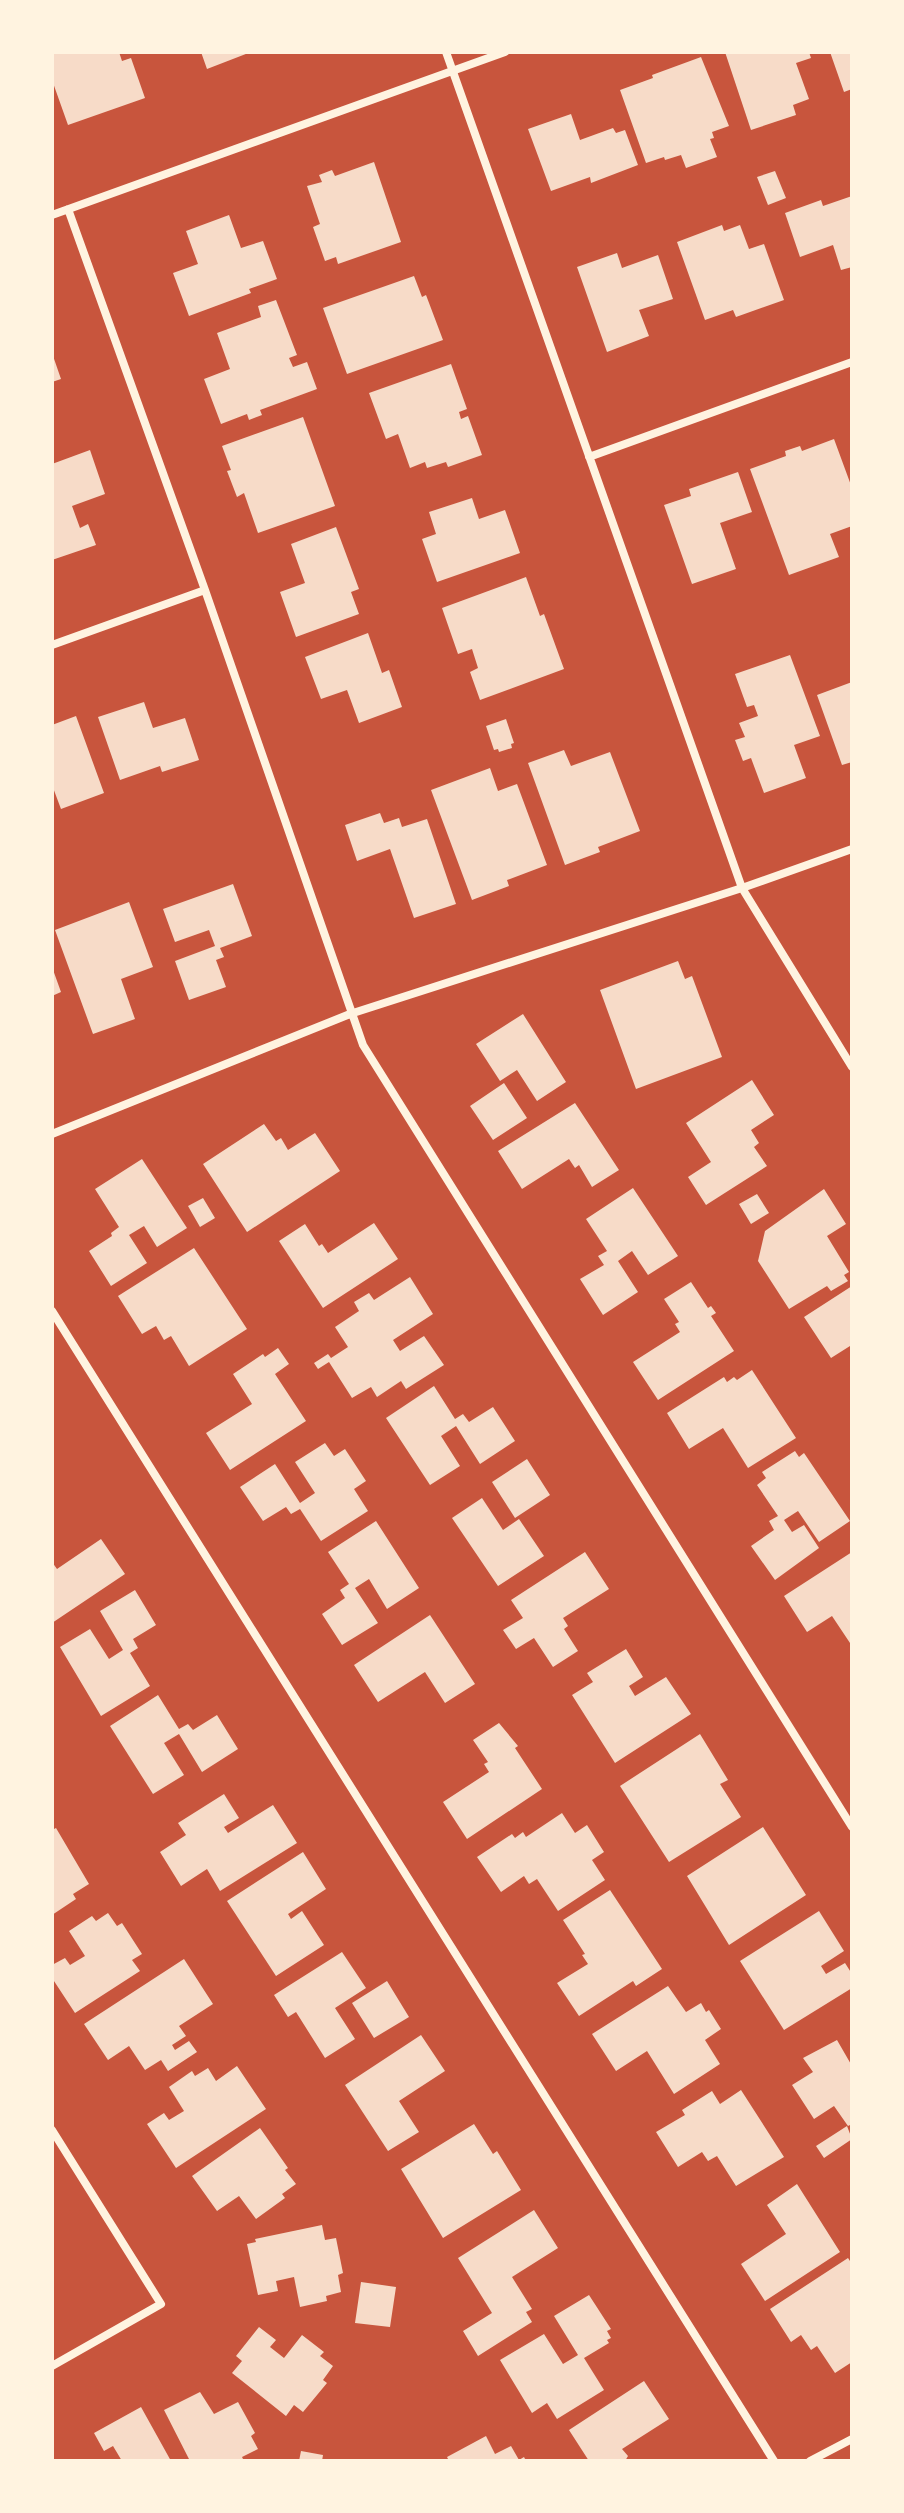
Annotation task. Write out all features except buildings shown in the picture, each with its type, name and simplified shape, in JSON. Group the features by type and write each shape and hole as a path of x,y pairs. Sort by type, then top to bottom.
{"street":[{"path":"446,52 742,888 852,1067"},
{"path":"52,215 505,52"},
{"path":"68,209 205,590 363,1045 852,1827"},
{"path":"589,457 852,362"},
{"path":"52,645 205,590"},
{"path":"52,1134 350,1014 742,888 852,849"},
{"path":"52,1311 774,2461"},
{"path":"52,2130 161,2304 52,2366"},
{"path":"810,2461 852,2439"}]}
